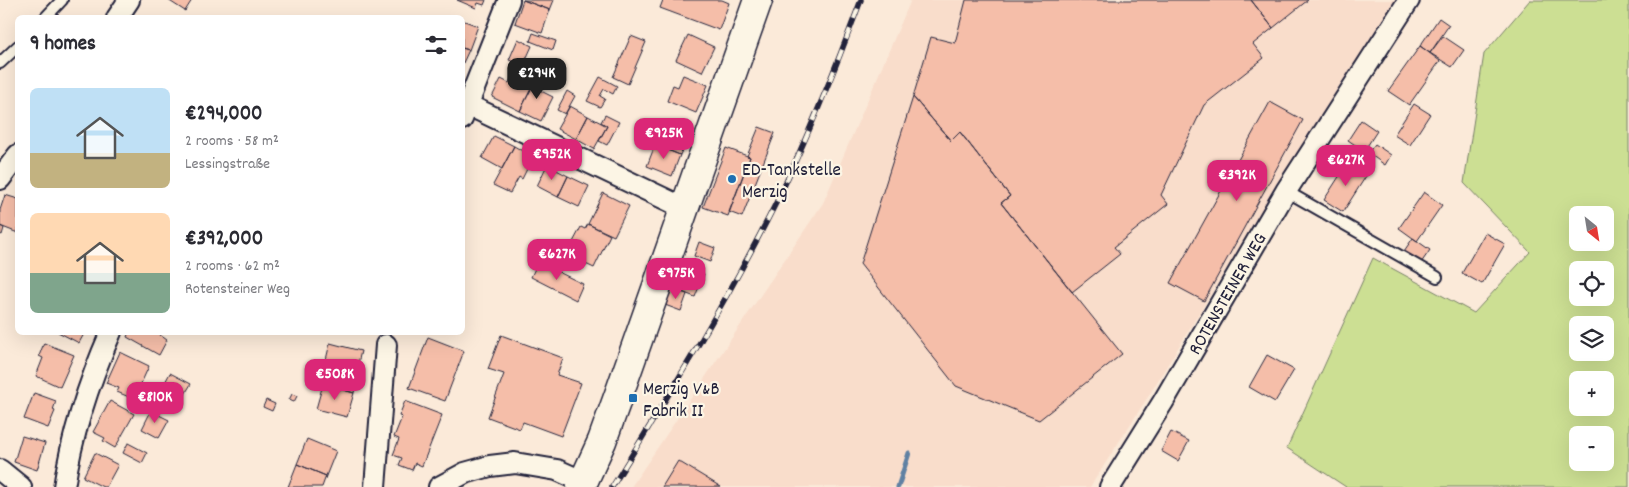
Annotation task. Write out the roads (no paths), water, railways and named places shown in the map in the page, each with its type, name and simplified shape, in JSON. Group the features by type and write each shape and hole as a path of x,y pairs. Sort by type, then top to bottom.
{"main road":[{"path":"582,484 602,441 758,0"}],"street":[{"path":"119,15 129,0"},
{"path":"509,0 465,112 684,208"},
{"name":"ROTENSTEINER WEG","path":"1110,487 1163,402 1286,190 1409,0"},
{"path":"0,179 15,159"},
{"path":"64,487 78,421 94,373 110,335"},
{"path":"375,487 386,345"},
{"path":"439,487 465,473 514,462 558,470 582,484"},
{"path":"0,470 21,487"}],"lane":[{"path":"48,15 62,0"},
{"path":"0,64 15,49"},
{"path":"1286,190 1437,277"}],"waterway":[{"path":"898,487 909,453"}],"railway":[{"path":"612,487 740,273 778,199 832,75 861,0"}],"place":[{"name":"ED-Tankstelle Merzig","path":"732,179"},
{"name":"Merzig V&B Fabrik II","path":"633,398"}]}
